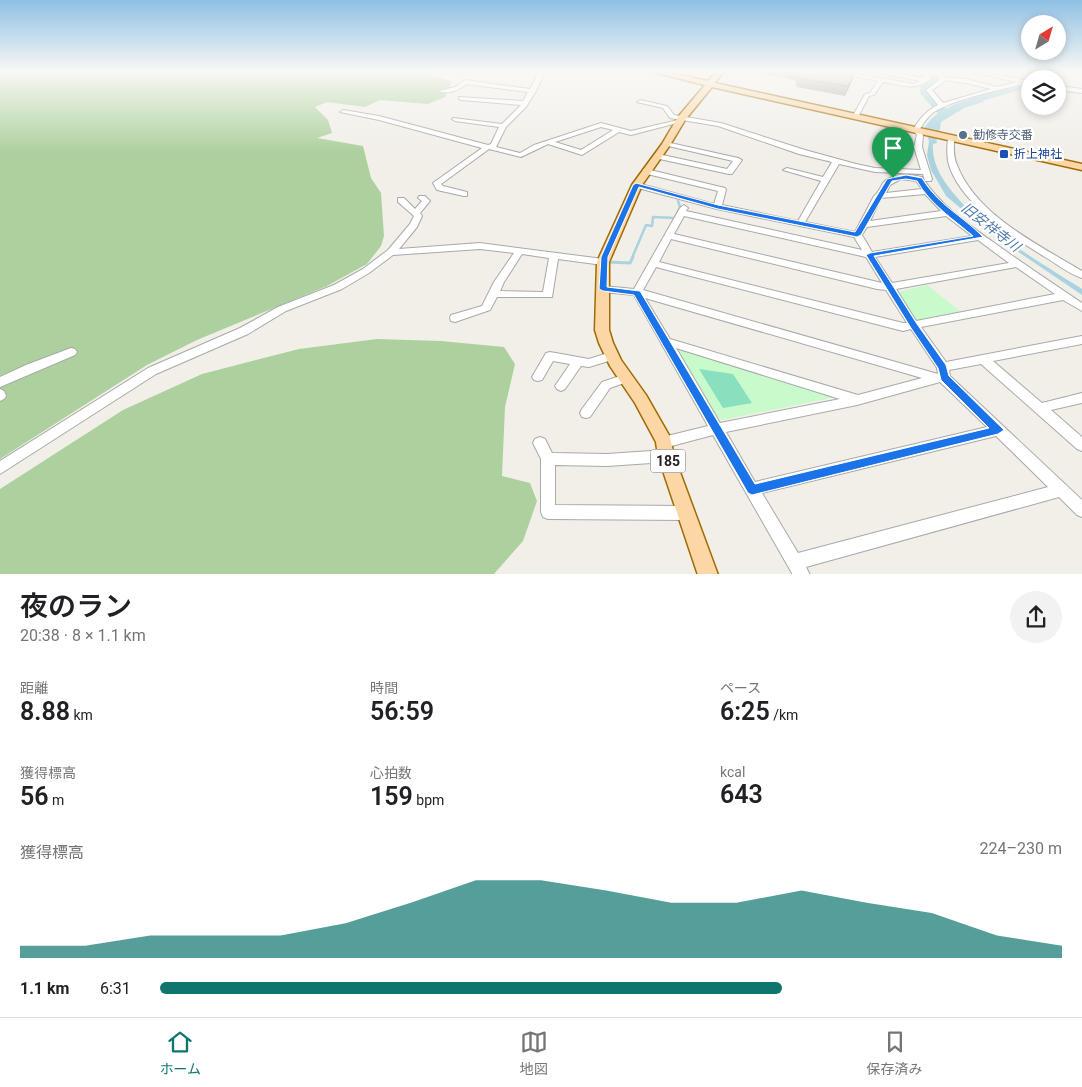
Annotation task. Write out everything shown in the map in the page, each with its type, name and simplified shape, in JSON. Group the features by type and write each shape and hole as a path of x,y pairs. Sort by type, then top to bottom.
{"main road":[{"name":"185","path":"698,98 679,121 658,156 636,185 603,262 602,330 611,356 650,414 665,449 685,513 708,574"},
{"path":"770,98 1082,167"}],"street":[{"path":"461,98 525,103"},
{"path":"464,194 440,188 437,183 488,147 494,145 503,126 523,108 528,98"},
{"path":"855,117 865,98"},
{"path":"935,98 942,106"},
{"path":"343,112 379,118 521,155 536,146 601,125 631,133 679,121 719,124 836,162 875,170 926,175 918,147 920,135 918,131 927,113 942,106 970,98"},
{"path":"640,102 665,108 672,117 679,121"},
{"path":"455,119 503,126"},
{"path":"547,142 582,154 618,130"},
{"path":"951,138 952,162 956,173 962,184 984,209 1082,275"},
{"path":"658,156 729,172 738,160 666,144"},
{"path":"800,224 836,162"},
{"path":"787,170 826,180"},
{"path":"646,171 722,190 718,207"},
{"path":"857,235 889,180 899,177 919,179 926,191 979,237 1082,308"},
{"path":"636,185 718,207 857,235 914,326 941,375 1082,510"},
{"path":"881,195 926,191"},
{"path":"416,213 426,201 422,198"},
{"path":"0,468 152,370 244,331 282,309 338,287 366,271 391,252 414,225 418,216 401,200"},
{"path":"637,292 688,200"},
{"path":"863,225 948,212"},
{"path":"682,213 870,255 979,237"},
{"path":"668,236 890,288 1018,264"},
{"path":"391,252 480,246 603,262"},
{"path":"455,318 486,308 499,282 520,251"},
{"path":"494,294 548,295 554,255"},
{"path":"653,263 903,327 1064,296"},
{"path":"603,289 637,292 941,375"},
{"path":"637,292 799,568 1061,490"},
{"path":"548,459 607,460 665,449 716,428 857,400 984,360 1082,340"},
{"path":"665,341 857,400"},
{"path":"0,382 71,352"},
{"path":"538,377 550,356 589,364 611,356"},
{"path":"984,360 1082,445"},
{"path":"561,386 577,362"},
{"path":"586,413 606,385 626,378"},
{"path":"1040,408 1082,398"},
{"path":"752,489 998,430"},
{"path":"540,443 548,459 548,512 685,513"}],"green space":[{"path":"0,98 443,98 428,104 380,100 365,107 327,102 315,107 328,120 332,133 317,138 363,146 371,178 381,193 384,236 381,246 367,264 327,286 197,340 147,365 0,459"},
{"path":"927,285 961,312 920,321 914,319 898,292"},
{"path":"377,339 441,341 504,347 515,364 505,407 502,476 530,483 537,501 523,541 494,574 0,574 0,489 123,410 202,374 299,349"},
{"path":"678,347 836,397 722,420 715,417 675,349"},
{"path":"699,369 733,374 752,403 723,408"}],"water":[{"path":"973,98 993,98 975,104 957,107 942,118 937,130 937,143 933,144 936,165 948,187 967,208 990,228 1082,289 1082,295 989,232 946,196 931,170 927,155 929,141 924,128 933,118 957,103"}],"waterway":[{"path":"929,98 945,115"},
{"name":"旧安祥寺川","path":"945,115 960,106 979,100"},
{"name":"旧安祥寺川","path":"933,134 936,120 945,115"},
{"path":"632,258 646,225 652,226 653,217 675,218 680,207 678,201"},
{"path":"607,262 630,263 633,257"}],"place":[{"name":"勧修寺交番","path":"963,135"},
{"name":"折上神社","path":"1004,154"}],"route":[{"path":"912,177 919,179 926,191 979,237 870,255 914,326 943,368 944,378 998,430 752,489 637,292 603,289 604,257 616,234 636,185 718,207 857,235 878,196 881,195 889,180 893,178 912,177"}]}
